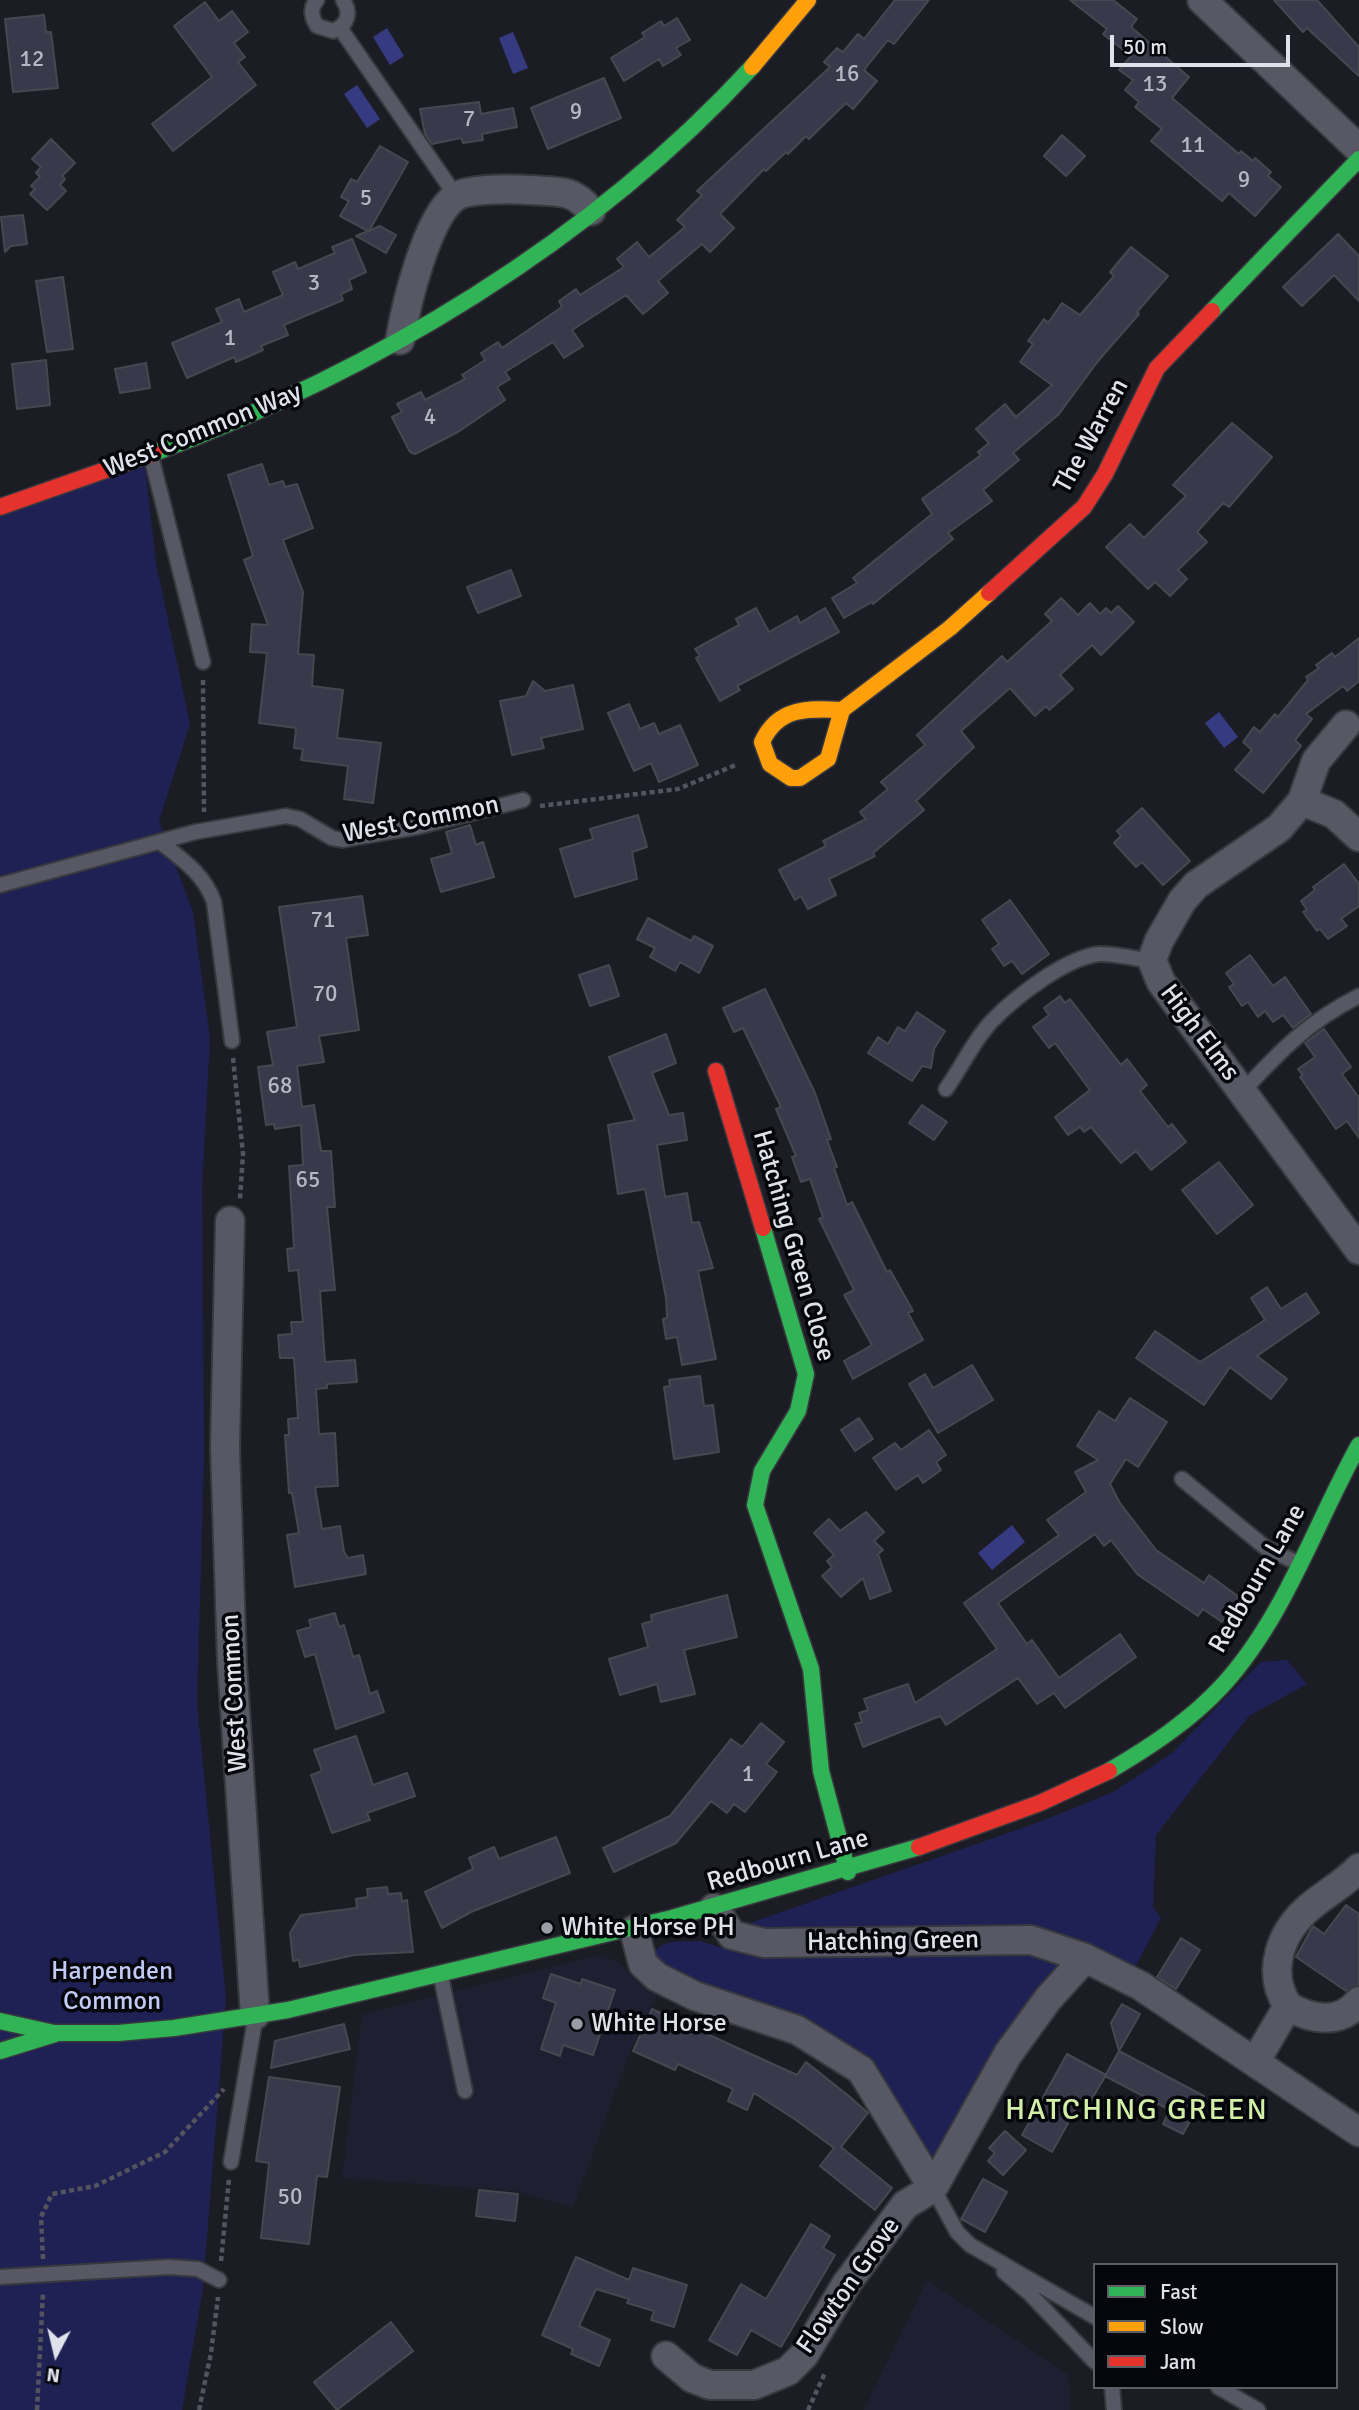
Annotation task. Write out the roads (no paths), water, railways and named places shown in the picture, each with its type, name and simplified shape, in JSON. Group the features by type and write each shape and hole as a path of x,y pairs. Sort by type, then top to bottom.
{"street":[{"name":"West Common Way","path":"0,508 151,456 263,409 400,340 501,276 592,211 689,131 776,42 808,0"},
{"path":"1202,0 1359,149"},
{"name":"The Warren","path":"842,710 950,628 1084,507 1105,474 1157,368 1359,159"},
{"path":"400,340 408,293 422,254 443,211 456,196 510,190 567,192 580,197 592,211"},
{"path":"796,709 842,710 834,747 828,759 814,771 800,778 791,778 770,764 762,742 770,724 781,715 796,709"},
{"name":"High Elms","path":"1352,722 1316,761 1302,801 1279,828 1196,885 1170,919 1152,960 1161,982 1359,1250"},
{"path":"1302,801 1334,814 1359,838"},
{"name":"Hatching Green Close","path":"716,1071 806,1374 804,1402 759,1478 755,1505 811,1669 817,1702 821,1771 848,1872"},
{"name":"West Common","path":"230,1221 225,1447 232,1663 255,2015"},
{"name":"Redbourn Lane","path":"0,2051 58,2034 145,2031 255,2015 441,1976 634,1930 848,1872 1056,1800 1143,1754 1199,1710 1230,1677 1255,1642 1299,1564 1359,1445"},
{"path":"1359,1868 1310,1906 1290,1929 1282,1945 1276,1975 1278,1987 1288,2006 1308,2016 1327,2018 1346,2012 1359,2001"},
{"name":"Hatching Green","path":"713,1908 732,1935 764,1943 1031,1940 1085,1958 1141,1986 1359,2132"},
{"path":"634,1930 643,1964 657,1977 695,1996 797,2030 860,2070 933,2188"},
{"name":"Flowton Grove","path":"666,2356 692,2378 710,2385 754,2385 788,2371 804,2356 847,2283 905,2205 933,2188 1008,2054 1048,1999 1085,1958"},
{"path":"1255,2063 1288,2006"},
{"name":"Redbourn Lane","path":"0,2021 58,2034"}],"lane":[{"path":"317,0 311,11 317,26 324,30 340,28"},
{"path":"340,28 348,14 343,0"},
{"path":"340,28 456,196"},
{"path":"151,456 203,662"},
{"name":"West Common","path":"0,885 195,832 286,816 300,820 332,838 342,840 417,827 523,800"},
{"path":"160,842 193,867 208,886 215,902 232,1041"},
{"path":"946,1088 990,1023 1064,966 1083,957 1102,954 1132,960 1152,960"},
{"path":"1243,1091 1289,1041 1332,1010 1359,996"},
{"path":"1182,1479 1266,1548 1299,1564"},
{"path":"441,1976 465,2091"},
{"name":"West Common","path":"231,2162 255,2015"},
{"path":"933,2188 957,2232 1030,2294 1093,2360"},
{"path":"970,2245 1093,2316"},
{"path":"0,2277 169,2266 198,2269 219,2280"},
{"path":"1112,2389 1114,2410"},
{"path":"1221,2389 1258,2410"}],"place":[{"name":"White Horse PH","path":"547,1928"},
{"name":"White Horse","path":"577,2024"}],"district":[{"name":"HATCHING GREEN","path":"1137,2111"}],"park label":[{"name":"Harpenden Common","path":"112,1987"}]}
